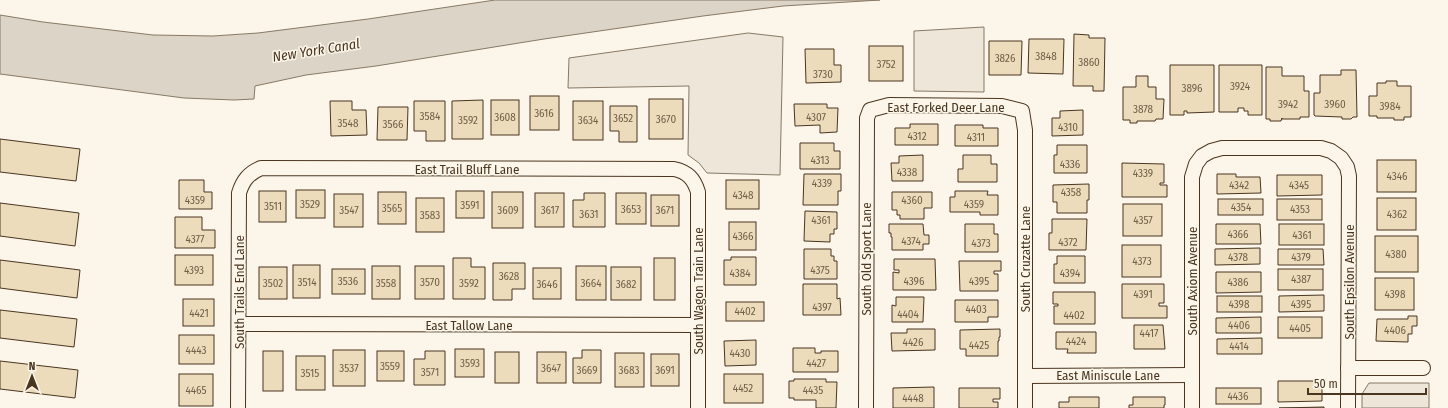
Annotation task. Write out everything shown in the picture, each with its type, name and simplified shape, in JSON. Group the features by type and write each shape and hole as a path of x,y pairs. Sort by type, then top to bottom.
{"street":[{"name":"East Forked Deer Lane","path":"870,110 888,105 1002,106 1022,111"},
{"name":"South Old Sport Lane","path":"866,408 866,133 867,118 870,110"},
{"name":"South Cruzatte Lane","path":"1022,111 1025,130 1025,408"},
{"name":"South Axiom Avenue","path":"1192,408 1192,177 1196,164 1202,156 1222,148 1321,148 1331,151 1341,158"},
{"name":"South Epsilon Avenue","path":"1341,158 1347,167 1349,176 1348,408"},
{"name":"East Trail Bluff Lane","path":"246,178 252,172 261,168 674,169 683,171 690,176"},
{"name":"South Wagon Train Lane","path":"690,176 695,183 698,192 698,408"},
{"name":"South Trails End Lane","path":"238,408 239,193 246,178"},
{"name":"East Tallow Lane","path":"239,324 698,326"},
{"path":"1348,368 1423,368"},
{"name":"East Miniscule Lane","path":"1025,376 1192,375"}],"shaded area":[{"path":"984,27 984,92 914,91 914,31"},
{"path":"748,33 783,37 780,175 707,173 699,163 688,155 689,86 568,88 569,58"},
{"path":"1369,383 1429,383 1429,408 1362,408 1362,394"}],"water":[{"name":"New York Canal","path":"495,0 880,0 783,6 703,16 544,39 376,66 306,75 255,86 254,99 234,100 184,98 0,74 0,15 43,22 153,35 213,36 258,33 368,19"}],"building":[{"path":"1074,34 1089,35 1089,38 1105,38 1104,91 1093,91 1093,86 1073,86"},
{"path":"1029,39 1064,39 1063,74 1028,73"},
{"path":"989,41 1022,41 1021,75 989,75"},
{"path":"869,46 903,46 903,81 869,81"},
{"path":"805,49 834,49 834,65 841,65 841,82 806,83"},
{"path":"1170,65 1214,65 1214,112 1187,113 1187,111 1184,111 1184,115 1170,115"},
{"path":"1219,65 1262,65 1262,115 1248,115 1248,111 1244,111 1244,108 1238,108 1238,112 1219,112"},
{"path":"1266,67 1282,67 1282,76 1304,76 1304,91 1309,91 1309,117 1300,117 1300,119 1282,118 1281,121 1270,121 1270,119 1266,119"},
{"path":"1341,70 1356,70 1357,117 1342,119 1342,117 1315,116 1314,93 1320,93 1320,75 1341,75"},
{"path":"1136,76 1148,76 1148,87 1156,87 1156,99 1164,99 1163,119 1156,119 1155,121 1137,121 1137,123 1130,123 1130,120 1123,120 1123,87 1136,87"},
{"path":"1386,81 1397,81 1397,86 1411,86 1411,117 1404,117 1404,120 1394,120 1394,118 1377,118 1377,116 1369,116 1369,96 1377,96 1377,83 1386,83"},
{"path":"530,96 559,96 559,130 530,130"},
{"path":"649,99 683,99 683,139 649,139"},
{"path":"483,100 483,139 452,139 452,101"},
{"path":"491,100 519,100 519,135 491,135"},
{"path":"330,101 352,101 352,110 366,110 367,135 331,136"},
{"path":"414,101 445,101 445,141 426,141 426,131 414,131"},
{"path":"573,101 603,101 603,140 573,140"},
{"path":"794,104 827,104 827,108 838,108 837,132 820,133 820,125 795,126"},
{"path":"610,106 637,106 637,142 619,142 619,131 610,131"},
{"path":"378,107 408,107 407,140 377,140"},
{"path":"1083,110 1083,135 1052,136 1052,118 1060,118 1060,111"},
{"path":"910,124 938,124 938,145 895,145 895,128 910,128"},
{"path":"955,125 983,125 983,128 998,128 998,146 955,146"},
{"path":"0,139 80,149 76,181 0,172"},
{"path":"800,143 834,143 834,151 840,151 840,169 800,169"},
{"path":"1057,145 1087,145 1087,173 1054,173 1054,155 1057,155"},
{"path":"923,155 923,181 892,181 891,163 899,163 899,156"},
{"path":"963,155 991,155 991,164 997,164 997,182 958,182 958,169 963,169"},
{"path":"1377,160 1416,160 1416,192 1377,192"},
{"path":"1122,163 1164,164 1164,183 1160,183 1160,185 1167,185 1167,197 1122,197"},
{"path":"804,174 841,174 841,191 838,191 838,205 803,205"},
{"path":"1217,174 1236,174 1236,177 1260,177 1261,193 1217,194"},
{"path":"1277,175 1322,175 1322,195 1277,196"},
{"path":"179,180 204,180 204,192 212,192 212,209 179,209"},
{"path":"726,180 759,180 759,209 726,209"},
{"path":"1089,184 1087,213 1057,213 1057,202 1053,202 1053,185"},
{"path":"296,190 325,190 325,218 296,218"},
{"path":"259,191 286,191 286,222 259,222"},
{"path":"456,191 484,191 484,218 456,218"},
{"path":"955,191 988,191 987,195 998,195 998,215 980,215 980,212 950,212 950,197 955,197"},
{"path":"378,192 406,192 406,224 378,224"},
{"path":"492,192 523,192 523,228 492,228"},
{"path":"892,192 932,192 932,208 924,208 924,219 900,219 900,215 897,215 897,210 892,210"},
{"path":"535,193 564,193 564,227 535,227"},
{"path":"584,193 605,193 605,227 573,227 573,200 584,200"},
{"path":"616,193 646,193 646,224 616,224"},
{"path":"334,194 363,194 363,227 334,227"},
{"path":"651,195 679,195 679,226 651,226"},
{"path":"416,198 444,198 444,232 416,232"},
{"path":"1377,198 1416,198 1416,230 1377,230"},
{"path":"1218,199 1263,199 1263,215 1218,215"},
{"path":"1277,199 1322,199 1322,220 1277,220"},
{"path":"0,203 79,213 75,246 0,236"},
{"path":"1123,204 1162,204 1162,236 1123,236"},
{"path":"805,211 837,212 837,229 834,229 834,234 830,234 830,242 804,241"},
{"path":"175,217 202,217 202,230 215,230 215,248 175,248"},
{"path":"1052,219 1087,219 1086,250 1049,250 1049,233 1052,233"},
{"path":"729,222 756,222 756,250 729,250"},
{"path":"889,224 923,224 924,235 929,235 929,244 923,244 923,250 892,250 892,237 891,233 889,233"},
{"path":"965,224 994,224 994,234 998,234 998,252 965,252"},
{"path":"1216,224 1260,224 1261,244 1216,244"},
{"path":"1279,224 1324,224 1324,245 1279,245"},
{"path":"1375,236 1418,236 1418,272 1375,272"},
{"path":"1122,245 1161,245 1161,277 1122,277"},
{"path":"1260,248 1260,264 1215,265 1215,249"},
{"path":"804,249 831,249 831,256 834,256 834,261 837,261 837,279 804,279"},
{"path":"1278,249 1323,249 1324,265 1278,265"},
{"path":"175,255 213,255 213,285 175,285"},
{"path":"1057,256 1085,256 1085,283 1054,283 1054,264 1057,264"},
{"path":"731,257 756,257 756,285 724,285 724,260 731,260"},
{"path":"453,258 471,258 471,267 485,267 485,299 453,299"},
{"path":"654,258 675,258 675,300 654,300"},
{"path":"894,259 935,259 936,290 893,290 893,272 899,273 899,270 894,270"},
{"path":"0,260 80,270 77,298 0,288"},
{"path":"959,261 1001,261 1001,271 994,271 994,274 998,274 998,291 960,291"},
{"path":"493,263 525,263 525,289 512,289 512,300 493,300"},
{"path":"293,265 320,265 320,298 293,298"},
{"path":"372,266 400,266 400,299 372,299"},
{"path":"415,266 444,266 444,299 415,299"},
{"path":"576,266 606,266 606,300 576,300"},
{"path":"259,267 287,267 287,299 259,299"},
{"path":"611,267 641,267 641,300 611,300"},
{"path":"533,268 561,268 561,299 533,299"},
{"path":"332,269 365,269 365,294 332,294"},
{"path":"1278,269 1323,269 1323,290 1278,290"},
{"path":"1216,272 1261,272 1261,292 1216,293"},
{"path":"1375,278 1414,278 1414,310 1375,310"},
{"path":"803,284 837,284 837,299 840,298 841,315 803,315"},
{"path":"1122,284 1164,284 1164,303 1159,303 1159,306 1167,306 1167,318 1122,318"},
{"path":"1053,292 1095,292 1095,324 1054,324 1054,306 1058,306 1058,304 1053,304"},
{"path":"1324,295 1324,311 1279,312 1279,296"},
{"path":"1217,296 1262,296 1262,312 1217,312"},
{"path":"896,297 924,297 923,322 892,322 892,305 896,306"},
{"path":"183,299 214,299 214,326 183,326"},
{"path":"955,300 998,300 998,317 988,317 988,322 955,322"},
{"path":"726,302 764,302 764,321 726,321"},
{"path":"0,310 77,319 74,347 0,338"},
{"path":"1408,316 1417,316 1417,326 1412,326 1412,334 1408,334 1408,342 1376,341 1377,319 1408,319"},
{"path":"1261,317 1261,333 1216,333 1216,318"},
{"path":"1278,317 1322,317 1322,338 1278,338"},
{"path":"1134,325 1163,325 1165,349 1134,349"},
{"path":"907,329 935,329 935,350 892,351 891,333 907,333"},
{"path":"1000,329 998,356 966,356 966,349 960,349 960,330"},
{"path":"1056,332 1096,332 1096,353 1067,353 1068,349 1056,349"},
{"path":"179,335 214,335 214,364 179,364"},
{"path":"1262,338 1262,354 1217,354 1217,339"},
{"path":"756,340 756,365 725,366 724,341"},
{"path":"793,348 815,348 815,353 821,353 821,351 838,351 838,372 793,372"},
{"path":"455,349 484,349 484,377 455,377"},
{"path":"333,350 365,350 365,386 333,386"},
{"path":"582,350 601,350 601,383 573,383 573,358 582,358"},
{"path":"263,351 283,351 283,391 263,391"},
{"path":"377,351 404,351 404,381 377,381"},
{"path":"425,351 445,351 445,385 414,385 414,359 425,359"},
{"path":"495,352 519,352 519,383 495,383"},
{"path":"537,352 566,352 566,383 537,383"},
{"path":"615,353 644,353 644,387 615,387"},
{"path":"651,354 679,354 679,386 651,386"},
{"path":"296,356 325,356 325,390 296,390"},
{"path":"0,361 78,370 75,398 0,389"},
{"path":"179,374 213,374 213,406 179,406"},
{"path":"724,374 763,374 763,403 724,403"},
{"path":"794,379 826,379 826,382 837,382 836,408 816,408 816,400 794,400 794,398 789,398 789,381 794,381"},
{"path":"1278,381 1322,381 1322,401 1278,402"},
{"path":"934,387 934,408 893,408 893,388"},
{"path":"959,388 1000,388 1000,399 993,399 993,402 998,402 998,408 959,408"},
{"path":"1216,388 1261,388 1261,404 1216,404"},
{"path":"1069,397 1099,397 1099,408 1059,408 1059,402 1069,402"},
{"path":"1133,397 1165,397 1165,405 1164,408 1129,408 1129,405 1133,405"},
{"path":"1324,407 1324,408 1279,408"}]}
